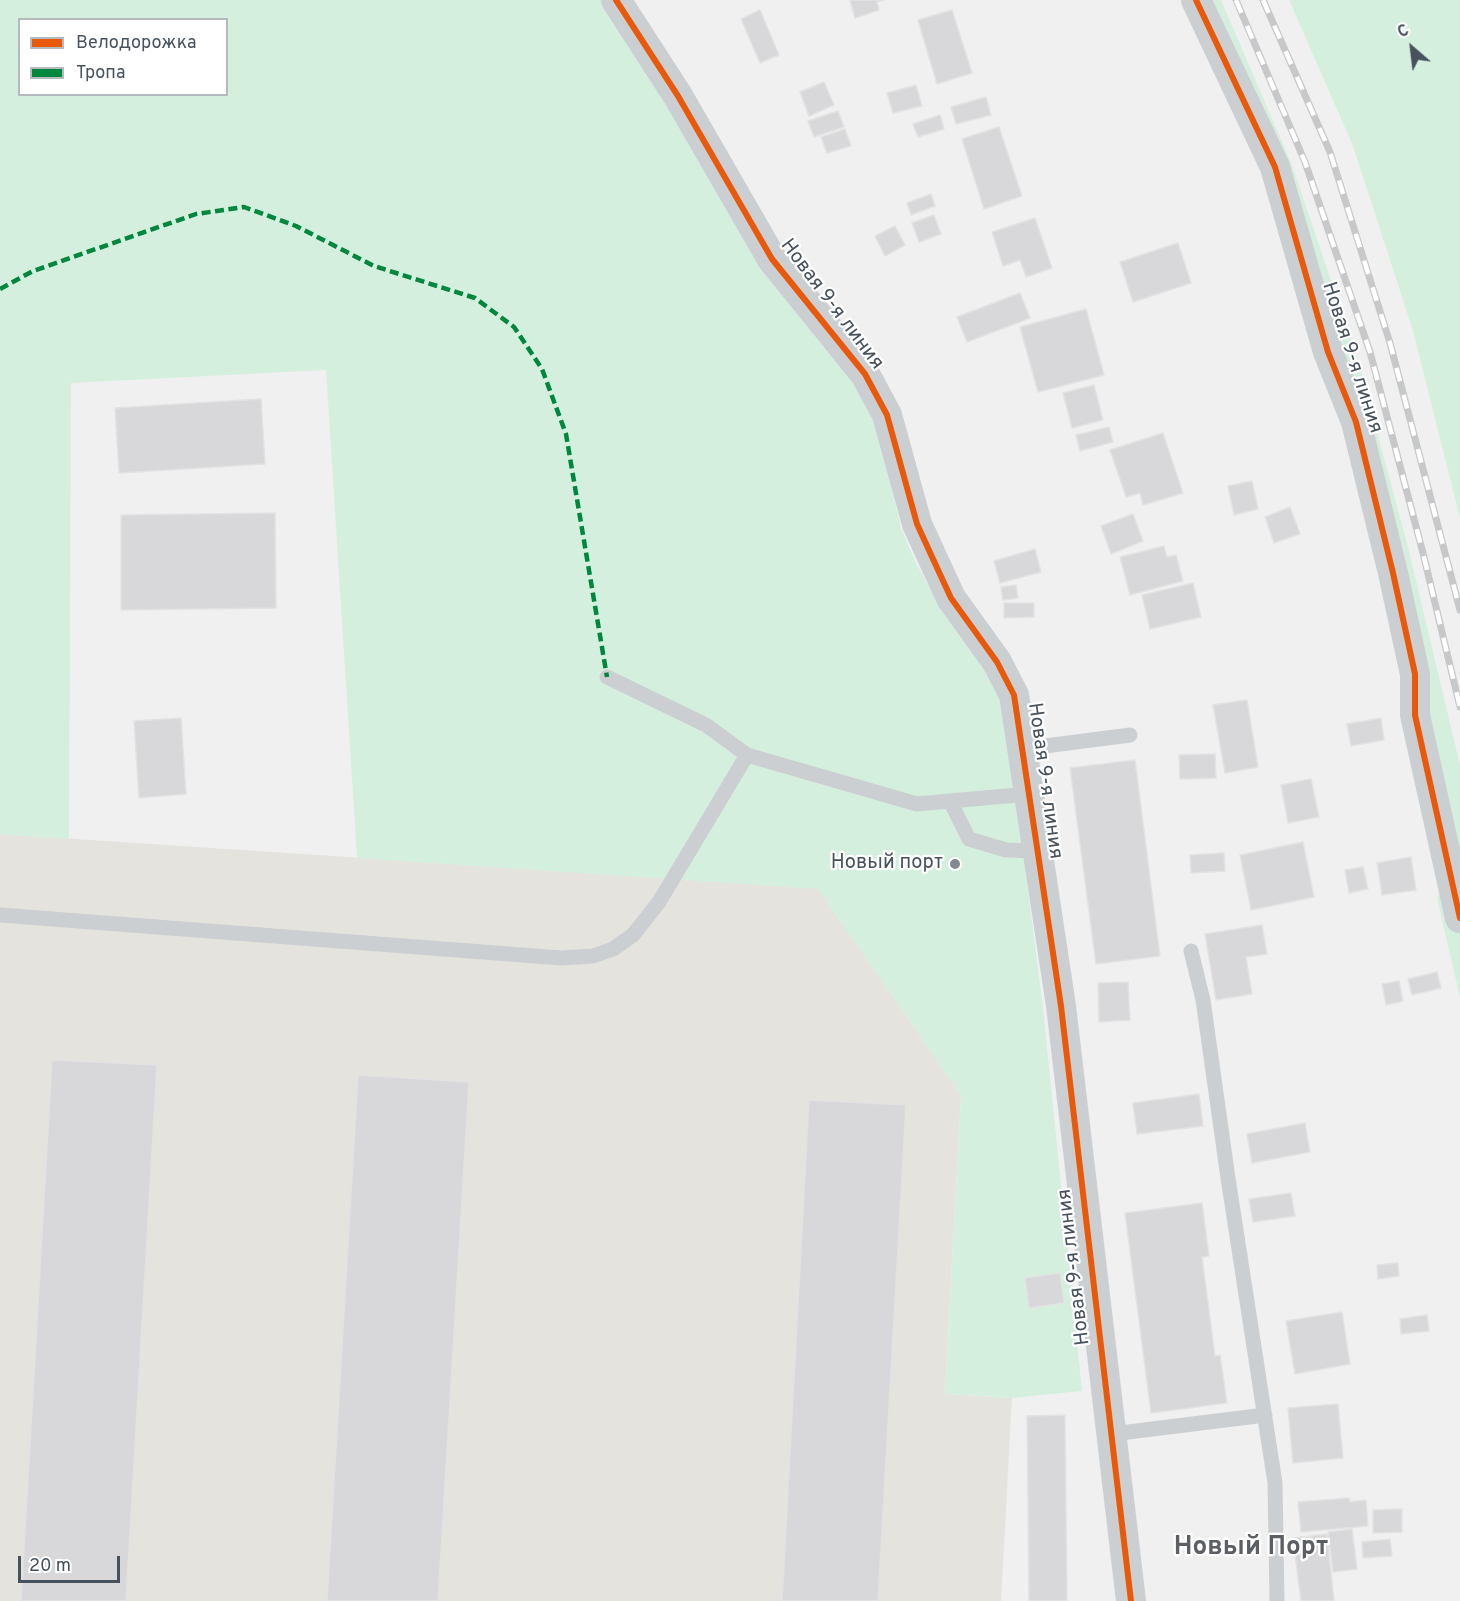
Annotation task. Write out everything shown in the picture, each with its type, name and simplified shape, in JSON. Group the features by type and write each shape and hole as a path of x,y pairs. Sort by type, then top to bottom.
{"street":[{"name":"Новая 9-я линия","path":"616,0 678,96 772,259 866,374 887,415 917,524 933,559 951,598 998,662 1014,695 1061,1006 1131,1601"},
{"name":"Новая 9-я линия","path":"1196,0 1275,167 1328,352 1356,422 1415,674 1415,715 1460,918"}],"lane":[{"path":"607,677 706,725 747,755 917,804 1029,794"},
{"path":"1022,749 1130,735"},
{"path":"0,915 561,958 593,956 613,949 633,935 659,902 747,755"},
{"path":"950,801 969,839 1006,850 1038,852"},
{"path":"1191,951 1203,1000 1275,1483 1277,1601"},
{"path":"1112,1434 1265,1414"}],"shaded area":[{"path":"0,834 818,888 961,1095 945,1394 1012,1398 1001,1601 0,1601"}],"green space":[{"path":"0,0 601,0 666,101 858,381 875,416 901,528 914,559 935,598 985,663 1004,700 1043,1008 1082,1391 1012,1398 945,1394 961,1095 818,889 357,858 326,370 71,383 69,839 0,834"},
{"path":"1190,0 1221,0 1292,165 1357,357 1409,551 1460,765 1460,997 1437,898 1445,883 1350,426 1263,173"},
{"path":"1289,0 1460,0 1460,518 1413,331 1353,146"}],"building":[{"path":"850,0 884,0 877,2 879,10 855,18"},
{"path":"760,10 779,55 760,63 741,19"},
{"path":"952,10 972,73 937,84 918,20"},
{"path":"824,82 834,105 809,116 800,92"},
{"path":"916,85 922,106 893,113 887,93"},
{"path":"986,97 991,115 956,124 951,107"},
{"path":"838,111 844,127 814,137 808,121"},
{"path":"940,115 944,129 918,137 913,124"},
{"path":"999,127 1022,196 984,209 962,139"},
{"path":"845,129 851,146 827,153 821,137"},
{"path":"931,194 935,206 911,215 907,203"},
{"path":"934,215 941,234 919,242 912,223"},
{"path":"1035,218 1052,268 1026,277 1020,260 1003,266 992,232"},
{"path":"895,226 905,245 885,256 875,236"},
{"path":"1178,243 1191,283 1133,302 1120,262"},
{"path":"1020,293 1030,318 967,342 957,317"},
{"path":"1086,309 1104,375 1038,392 1020,327"},
{"path":"1094,385 1103,420 1072,428 1063,393"},
{"path":"261,399 265,464 119,473 115,408"},
{"path":"1109,427 1113,442 1080,451 1076,435"},
{"path":"1163,433 1183,493 1143,505 1140,493 1126,497 1110,450"},
{"path":"1252,481 1258,509 1234,515 1228,486"},
{"path":"1290,507 1300,534 1274,543 1265,517"},
{"path":"275,513 276,608 121,610 121,515"},
{"path":"1133,514 1143,541 1111,554 1101,526"},
{"path":"1164,546 1167,557 1176,555 1183,581 1130,595 1120,557"},
{"path":"1035,549 1041,572 1000,583 994,561"},
{"path":"1193,583 1201,617 1150,629 1142,595"},
{"path":"1016,585 1018,598 1003,600 1001,587"},
{"path":"1004,603 1034,603 1034,617 1004,618"},
{"path":"1247,700 1258,767 1225,773 1213,705"},
{"path":"181,718 186,794 139,798 134,721"},
{"path":"1381,718 1384,740 1351,746 1347,724"},
{"path":"1215,754 1216,778 1180,779 1179,755"},
{"path":"1135,760 1160,956 1096,964 1070,768"},
{"path":"1311,779 1319,817 1288,823 1281,785"},
{"path":"1303,842 1314,897 1251,910 1240,855"},
{"path":"1224,853 1225,871 1191,873 1190,855"},
{"path":"1411,857 1416,890 1382,895 1377,863"},
{"path":"1363,867 1368,889 1349,893 1345,870"},
{"path":"1262,925 1267,954 1246,957 1252,994 1216,1000 1205,934"},
{"path":"1437,972 1441,988 1412,995 1408,979"},
{"path":"1399,981 1403,1001 1386,1005 1382,984"},
{"path":"1128,982 1130,1020 1099,1022 1098,983"},
{"path":"52,1060 157,1065 126,1601 21,1601"},
{"path":"358,1075 469,1082 438,1601 327,1601"},
{"path":"1199,1094 1203,1126 1137,1134 1133,1103"},
{"path":"809,1100 906,1105 878,1601 782,1601"},
{"path":"1305,1123 1310,1152 1252,1163 1247,1134"},
{"path":"1291,1193 1295,1216 1253,1222 1249,1199"},
{"path":"1202,1203 1209,1256 1202,1257 1215,1356 1220,1355 1227,1403 1151,1413 1125,1213"},
{"path":"1398,1263 1399,1276 1378,1279 1377,1265"},
{"path":"1060,1273 1064,1303 1029,1308 1025,1278"},
{"path":"1342,1312 1350,1364 1295,1374 1286,1321"},
{"path":"1427,1315 1429,1331 1401,1334 1400,1319"},
{"path":"1338,1404 1343,1458 1293,1463 1288,1408"},
{"path":"1065,1415 1067,1601 1029,1601 1027,1416"},
{"path":"1349,1498 1350,1502 1366,1500 1368,1526 1301,1532 1298,1502"},
{"path":"1402,1509 1402,1532 1373,1533 1373,1510"},
{"path":"1352,1529 1357,1569 1333,1572 1328,1532"},
{"path":"1327,1534 1334,1601 1301,1601 1293,1538"},
{"path":"1390,1539 1392,1556 1363,1558 1362,1542"}],"railway":[{"path":"1236,0 1305,162 1370,352 1423,553 1460,707"},
{"path":"1263,0 1330,152 1390,343 1460,610"}],"marked path":[{"path":"0,289 33,271 196,214 244,207 296,226 374,266 475,298 514,327 542,369 566,434 607,677"}],"cycle path":[{"path":"616,0 678,96 772,259 865,374 887,415 917,524 951,598 997,662 1014,695 1061,1006 1131,1601"},
{"path":"1196,0 1275,167 1328,352 1356,422 1415,674 1415,715 1460,918"}],"place":[{"name":"Новый порт","path":"955,864"}],"district":[{"name":"Новый Порт","path":"1251,1549"}]}
